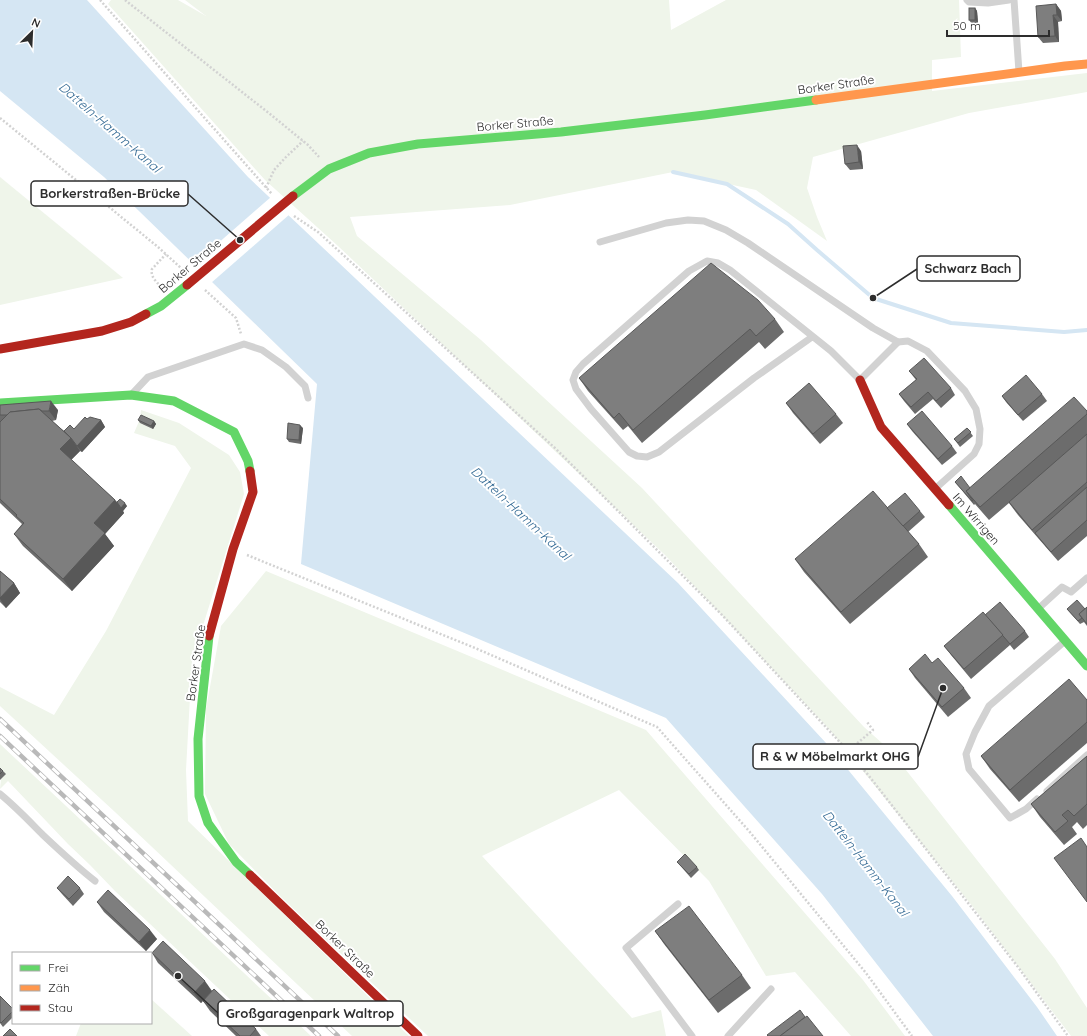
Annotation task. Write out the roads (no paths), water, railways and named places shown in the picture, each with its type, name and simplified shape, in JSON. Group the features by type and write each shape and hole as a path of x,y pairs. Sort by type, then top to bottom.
{"street":[{"name":"Borker Straße","path":"0,349 102,331 131,322 161,306 293,196 330,169 369,153 418,144 561,132 705,115 1087,64"},
{"name":"Im Wirrigen","path":"860,380 881,427 1087,666"},
{"name":"Borker Straße","path":"0,403 131,394 174,401 234,432 248,461 253,492 233,549 209,637 198,739 199,796 208,823 236,862 418,1036"}],"lane":[{"path":"968,0 969,2 988,3 1009,0"},
{"path":"1014,0 1019,72"},
{"path":"600,242 666,223 688,220 704,221 726,230 748,243 873,328 898,342 908,341 927,351 965,391 976,409 980,429 979,444 974,454 934,489"},
{"path":"812,337 754,378 659,452 648,457 637,456 629,452 591,409 576,389 573,380 576,372 583,364 689,270 707,261 718,263 730,270 831,351 860,380 898,342"},
{"path":"131,394 148,376 244,344 262,350 286,367 305,386 308,398"},
{"path":"1038,609 1062,587 1071,592 1087,578"},
{"path":"1065,641 989,706 975,732 966,754 968,769 1010,818 1026,809 1087,755"},
{"path":"0,794 19,810 74,864 95,881"},
{"path":"678,904 626,948 692,1036"},
{"path":"728,1036 771,989"}],"water":[{"name":"Datteln-Hamm-Kanal","path":"0,0 87,0 248,177 678,583 826,743 952,896 1037,1007 1057,1036 933,1036 822,894 666,718 301,564 317,384 104,177 0,91"}],"waterway":[{"path":"673,172 727,184 788,224 873,298 951,323 1064,332 1087,330"}],"railway":[{"path":"0,719 338,1036"},
{"path":"0,736 319,1036"}],"place":[{"name":"Borkerstraßen-Brücke","path":"240,240"},
{"name":"Schwarz Bach","path":"873,298"},
{"name":"R & W Möbelmarkt OHG","path":"943,688"},
{"name":"Großgaragenpark Waltrop","path":"178,976"}]}
